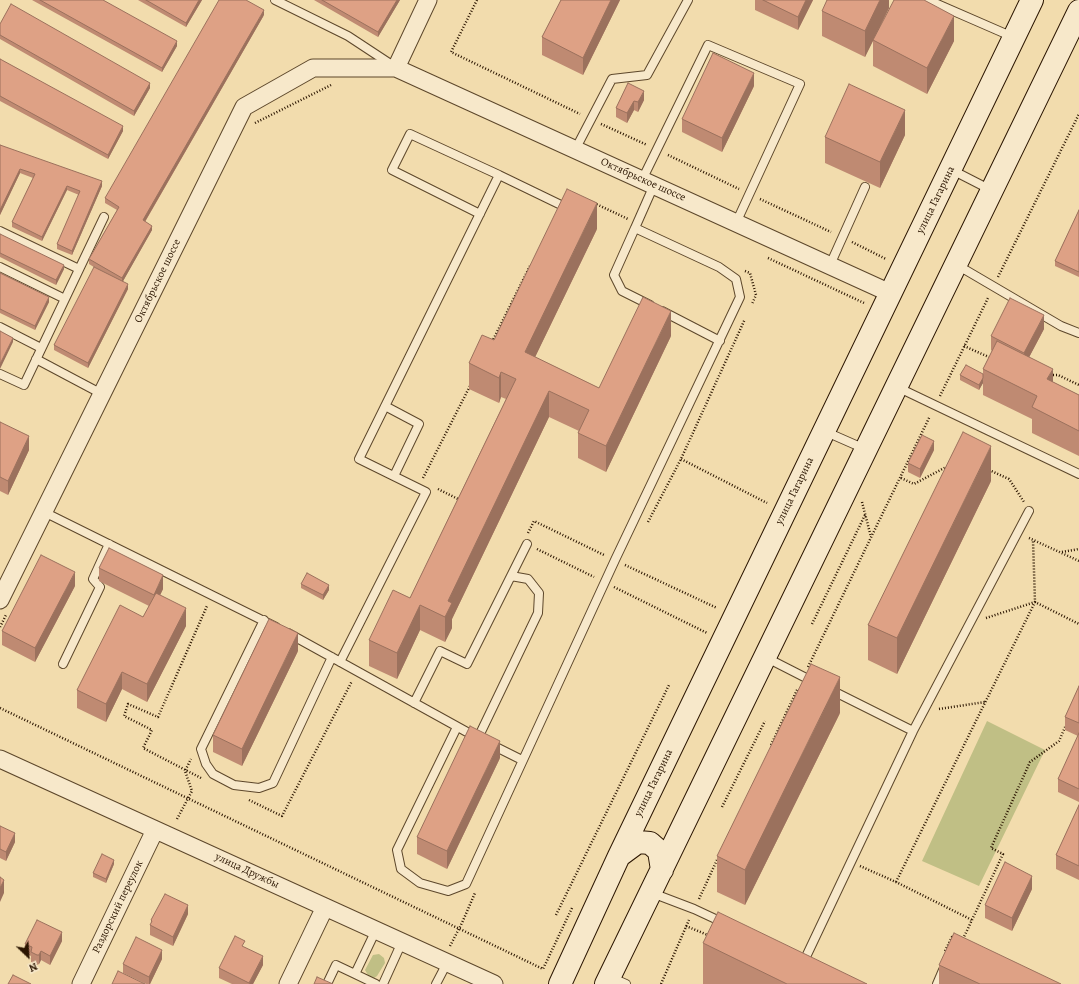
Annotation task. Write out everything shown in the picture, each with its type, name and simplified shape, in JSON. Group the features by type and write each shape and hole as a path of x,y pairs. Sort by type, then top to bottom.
{"street":[{"path":"396,68 428,0"},
{"name":"улица Гагарина","path":"560,984 619,856 824,431 882,289 950,169 1032,0"},
{"path":"614,982 651,892 1079,11"},
{"name":"Октябрьское шоссе","path":"0,600 244,107 313,68 396,68 882,289"},
{"name":"улица Дружбы","path":"0,759 494,984"},
{"name":"Раздорский переулок","path":"81,984 156,830"},
{"path":"619,856 638,842 650,843 659,851 662,870"},
{"path":"288,984 325,907"}],"lane":[{"path":"275,0 348,36 396,68"},
{"path":"575,150 612,79 647,75 688,0"},
{"path":"928,0 1014,38"},
{"path":"720,340 622,291 614,275 636,226 648,183 708,45 800,84 736,223"},
{"path":"480,214 392,170 410,134 560,205"},
{"path":"950,169 992,191"},
{"path":"340,662 426,492 360,459 499,176"},
{"path":"830,265 865,186"},
{"path":"0,374 24,385 104,217"},
{"path":"457,727 397,850 401,869 420,883 448,891 466,884 615,560 740,297 736,279 719,267 636,226"},
{"path":"0,231 79,269"},
{"path":"956,264 1061,326 1079,333"},
{"path":"0,267 65,299"},
{"path":"0,327 42,348"},
{"path":"36,359 102,394"},
{"path":"897,387 1079,474"},
{"path":"385,406 419,424 394,476"},
{"path":"824,431 866,450"},
{"path":"791,954 808,962 851,862 913,730 1029,511"},
{"path":"44,512 264,620 457,727 522,760"},
{"path":"63,664 100,588 93,578 109,544"},
{"path":"414,703 440,651 467,664 527,544"},
{"path":"478,738 538,613 539,593 528,580 511,576"},
{"path":"264,620 201,749 206,764 213,774 234,785 258,788 273,783 332,657"},
{"path":"765,658 913,730"},
{"path":"651,892 694,908 729,925"},
{"path":"355,974 376,930"},
{"path":"383,984 402,942"},
{"path":"937,984 944,960"},
{"path":"436,984 445,962"},
{"path":"327,984 336,965 376,984"}],"path":[{"path":"770,747 964,346 1079,114"},
{"path":"588,201 636,226"},
{"path":"490,346 532,261"},
{"path":"743,270 750,273 756,295 750,309"},
{"path":"864,303 882,289"},
{"path":"648,523 681,459 746,316"},
{"path":"964,346 998,361"},
{"path":"1044,376 1058,375 1079,385"},
{"path":"422,481 472,382"},
{"path":"681,459 767,503"},
{"path":"901,478 914,484 949,466"},
{"path":"983,467 1009,479 1029,511"},
{"path":"435,487 461,500"},
{"path":"764,509 771,496"},
{"path":"812,624 865,515"},
{"path":"1018,533 1079,561"},
{"path":"896,882 1035,602 1033,540"},
{"path":"1061,552 1079,549"},
{"path":"624,571 626,565"},
{"path":"612,595 618,582"},
{"path":"143,748 152,730 124,716 128,704 158,717 212,594"},
{"path":"714,614 720,601"},
{"path":"970,623 1035,602 1079,624"},
{"path":"702,639 708,626"},
{"path":"556,915 669,685"},
{"path":"924,711 986,702"},
{"path":"0,708 543,969 574,904"},
{"path":"722,807 765,721"},
{"path":"944,960 952,937 962,942 1003,854 990,848 1030,762 1059,741 1067,722"},
{"path":"177,819 192,791"},
{"path":"661,984 694,908 718,859"},
{"path":"851,862 896,882 972,920"},
{"path":"445,962 478,887"},
{"path":"686,926 716,939"}],"shaded area":[{"path":"987,721 1045,750 979,886 922,861"},
{"path":"379,954 384,958 385,963 377,976 374,978 369,977 365,970 373,955"}],"building":[{"path":"40,0 103,0 177,41 162,68"},
{"path":"146,0 199,0 186,23"},
{"path":"219,0 246,0 264,10 143,220 152,226 122,278 89,259 119,207 105,198"},
{"path":"322,0 397,0 378,32"},
{"path":"561,0 611,0 583,58 542,37"},
{"path":"763,0 806,0 798,17"},
{"path":"827,0 880,0 865,31 822,11"},
{"path":"894,0 924,0 954,16 927,68 873,40"},
{"path":"11,4 150,83 134,111 0,35 0,24"},
{"path":"713,53 754,73 722,138 682,119"},
{"path":"0,59 123,126 108,155 0,96"},
{"path":"628,83 644,91 638,102 634,101 627,113 616,108"},
{"path":"849,84 905,110 880,162 825,137"},
{"path":"0,145 102,181 72,251 57,244 80,191 67,186 42,237 12,222 35,174 20,169 0,210"},
{"path":"567,189 597,203 525,352 599,388 643,297 671,311 606,446 578,433 589,410 549,391 448,601 452,603 445,617 420,605 397,653 369,640 393,590 410,598 516,379 501,372 499,378 469,363 482,335 494,340"},
{"path":"1079,210 1079,272 1055,261"},
{"path":"0,234 64,265 56,280 0,253"},
{"path":"94,267 128,284 88,363 54,345"},
{"path":"0,273 49,297 35,326 0,309"},
{"path":"1010,298 1044,315 1024,353 991,336"},
{"path":"0,331 13,338 0,364"},
{"path":"997,341 1053,369 1047,379 1079,395 1079,431 1032,407 1037,396 983,369"},
{"path":"966,365 983,374 983,378 979,385 960,375"},
{"path":"0,422 29,436 8,481 0,477"},
{"path":"963,432 991,446 897,638 868,625"},
{"path":"922,435 934,441 920,469 908,463"},
{"path":"109,548 163,575 154,595 99,568"},
{"path":"41,555 75,572 35,648 2,631"},
{"path":"307,573 329,585 323,595 301,584"},
{"path":"156,593 186,608 147,684 122,672 106,704 77,690 120,605 143,617"},
{"path":"269,619 298,633 242,749 213,735"},
{"path":"811,664 840,677 745,870 717,856"},
{"path":"1079,686 1079,723 1065,717"},
{"path":"470,726 500,741 447,851 417,837"},
{"path":"1079,733 1079,789 1058,779"},
{"path":"1079,805 1079,866 1056,855"},
{"path":"0,826 15,833 6,852 0,849"},
{"path":"102,854 114,860 106,879 93,873"},
{"path":"1005,862 1032,876 1012,918 985,905"},
{"path":"0,877 4,880 0,888"},
{"path":"165,894 188,905 173,937 150,925 151,920"},
{"path":"718,912 867,984 787,984 703,943"},
{"path":"37,920 62,932 50,956 41,951 39,955 37,955 31,952 32,947 25,944"},
{"path":"954,933 1061,984 980,984 939,965"},
{"path":"235,936 245,941 242,946 263,956 249,983 219,968"},
{"path":"136,937 162,950 149,977 123,964"},
{"path":"118,971 145,984 112,984"},
{"path":"13,975 31,984 8,984"},
{"path":"317,977 333,984 314,984"}]}
